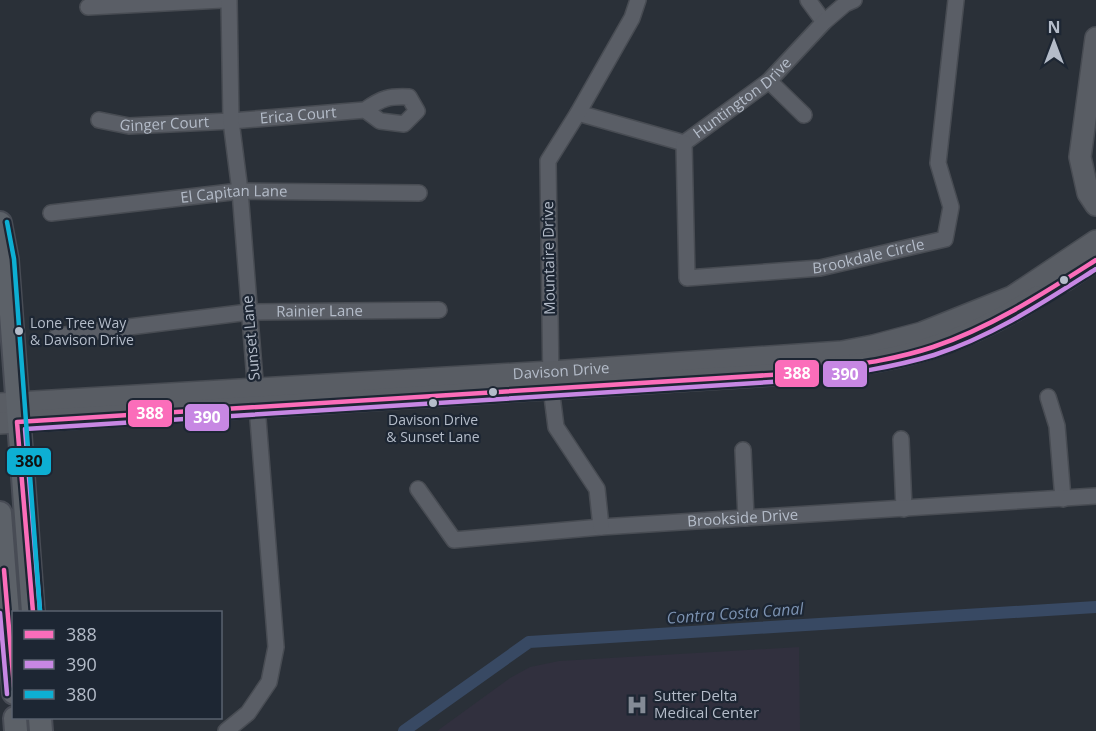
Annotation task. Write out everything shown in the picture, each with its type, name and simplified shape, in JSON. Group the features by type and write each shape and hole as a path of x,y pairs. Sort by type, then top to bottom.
{"main road":[{"path":"1096,38 1091,103 1080,157 1088,193 1096,205"},
{"path":"0,223 7,260 8,413 33,611"},
{"name":"Davison Drive","path":"551,380 842,352 873,346 922,333 1012,297 1096,241"},
{"name":"Davison Drive","path":"8,413 551,380 802,373 878,361 934,347 1011,314 1096,260"},
{"path":"0,513 12,670"},
{"path":"5,588 18,593 22,599 23,611"}],"street":[{"path":"88,7 222,0"},
{"name":"Sunset Lane","path":"226,731 248,713 269,682 276,646 240,191 231,122 229,0"},
{"name":"Mountaire Drive","path":"601,528 597,489 556,427 551,380 548,161 632,18 638,0"},
{"path":"808,0 824,22"},
{"name":"Huntington Drive","path":"578,113 684,143 769,81 824,22 845,4 854,0"},
{"name":"Brookdale Circle","path":"684,143 687,278 820,268 945,239 951,207 938,163 956,0"},
{"path":"769,81 804,115"},
{"name":"Erica Court","path":"231,122 365,110"},
{"name":"Ginger Court","path":"99,120 129,126 231,122"},
{"name":"El Capitan Lane","path":"51,213 240,191 419,193"},
{"name":"Rainier Lane","path":"57,336 249,312 439,310"},
{"path":"1048,397 1057,426 1063,499"},
{"path":"901,439 904,509"},
{"path":"743,450 746,518"},
{"name":"Brookside Drive","path":"418,489 454,540 746,518 1096,496"}],"shaded area":[{"name":"Sutter Delta Medical Center","path":"799,647 800,731 437,731 510,678 530,667 559,661"}],"waterway":[{"name":"Contra Costa Canal","path":"404,731 529,642 1096,607"}],"transit line":[{"name":"380","path":"7,222 14,259 40,611"},
{"name":"388","path":"33,611 17,422 802,373 901,356 955,339 1017,308 1096,260"},
{"name":"390","path":"40,611 25,429 803,380 902,364 956,347 1018,317 1096,269"},
{"name":"388","path":"4,570 12,664"},
{"name":"390","path":"0,613 7,694"}],"place":[{"name":"Lone Tree Way & Davison Drive","path":"19,331"},
{"name":"Davison Drive & Sunset Lane","path":"433,403"},
{"name":"Sutter Delta Medical Center","path":"637,705"}]}
